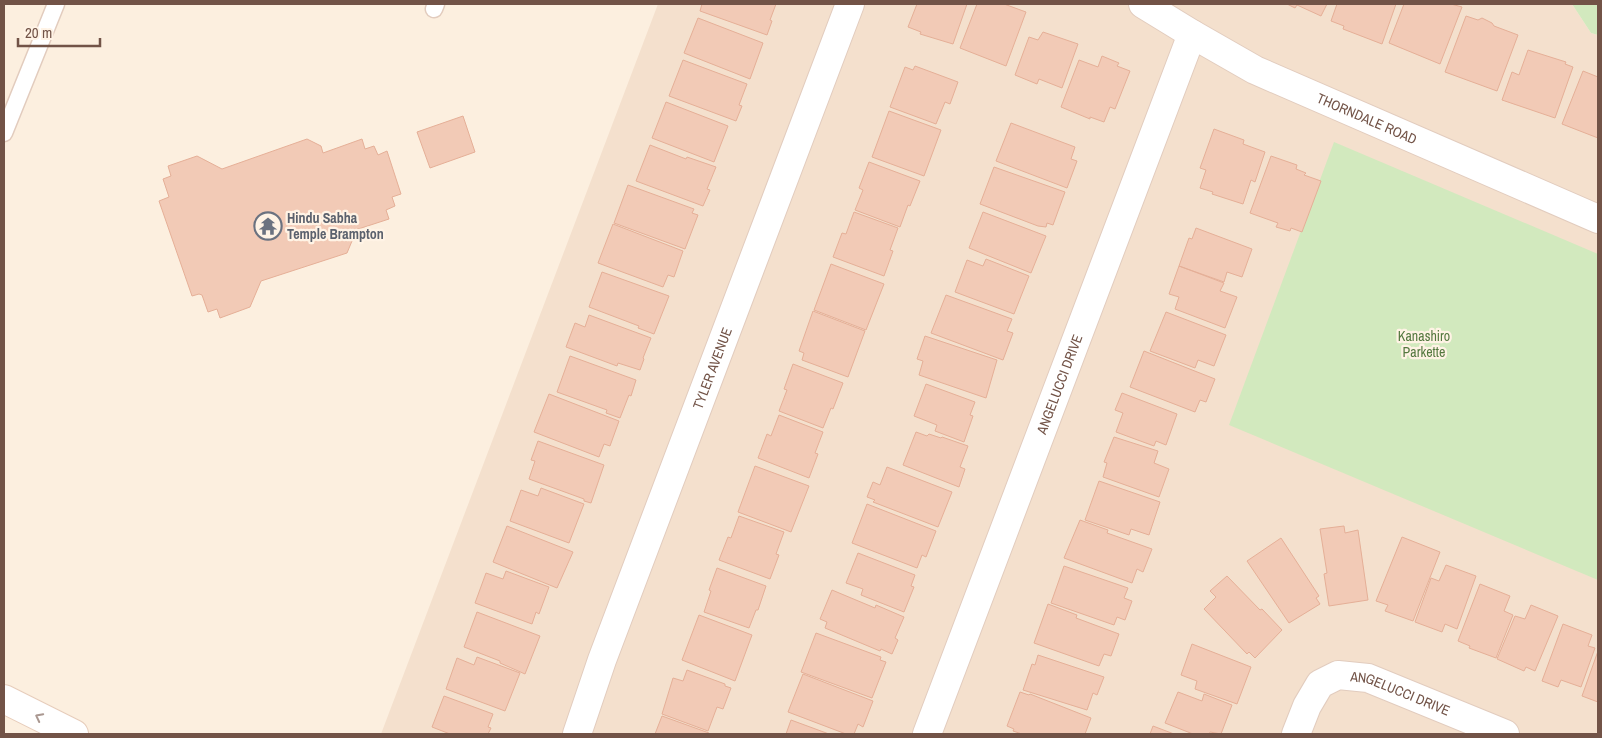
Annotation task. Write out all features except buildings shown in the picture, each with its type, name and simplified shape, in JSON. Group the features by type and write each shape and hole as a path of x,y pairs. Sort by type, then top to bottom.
{"street":[{"name":"TYLER AVENUE","path":"577,734 602,660 850,4"},
{"name":"THORNDALE ROAD","path":"1144,4 1255,70 1598,219"},
{"name":"ANGELUCCI DRIVE","path":"927,734 1192,34"},
{"name":"ANGELUCCI DRIVE","path":"1296,734 1307,706 1320,684 1338,675 1368,678 1505,734"},
{"path":"4,699 74,734"}],"lane":[{"path":"4,133 56,4"}],"shaded area":[{"path":"658,4 1572,4 1591,33 1598,35 1598,734 381,734"}],"green space":[{"path":"1572,4 1598,4 1598,35 1591,33"},
{"name":"Kanashiro Parkette","path":"1334,142 1598,254 1598,580 1229,425"}],"place":[{"name":"Hindu Sabha Temple Brampton","path":"268,226"}]}
